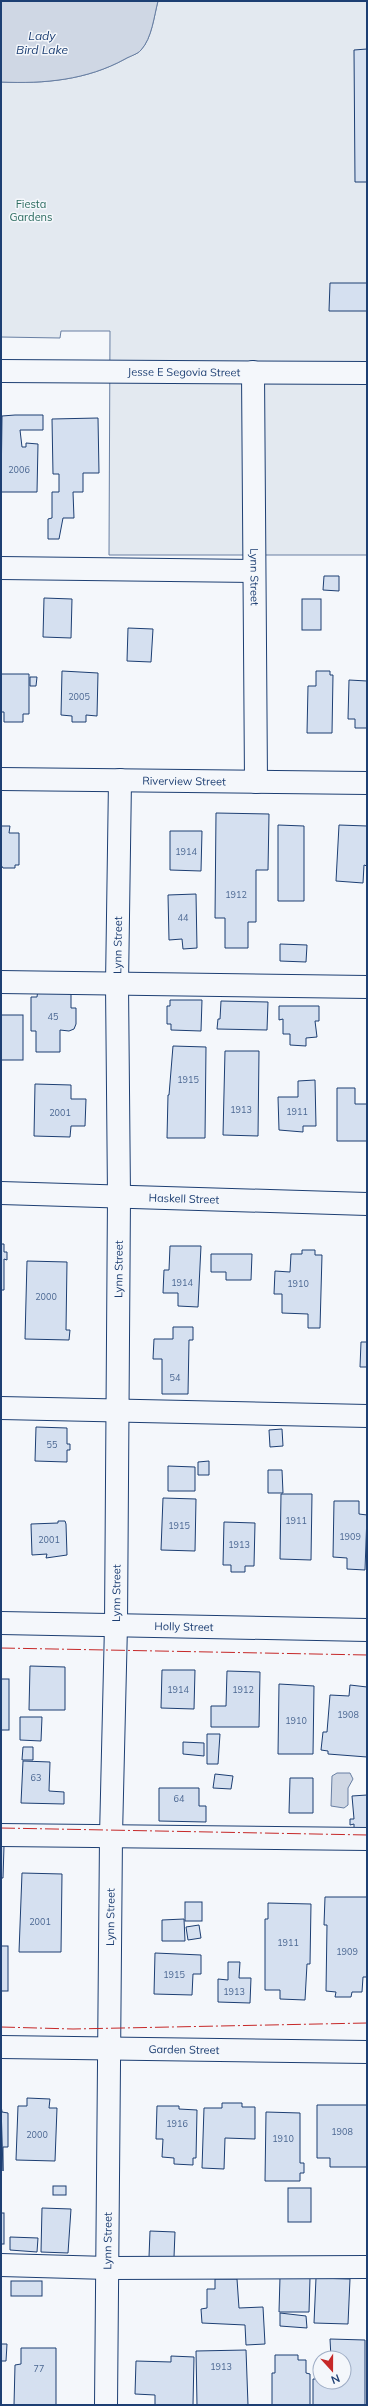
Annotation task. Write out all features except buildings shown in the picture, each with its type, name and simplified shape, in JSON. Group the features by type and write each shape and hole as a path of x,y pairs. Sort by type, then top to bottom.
{"street":[{"name":"Jesse E Segovia Street","path":"1,371 367,373"},
{"name":"Lynn Street","path":"253,372 256,782"},
{"path":"1,568 254,571"},
{"name":"Riverview Street","path":"1,779 367,783"},
{"name":"Lynn Street","path":"106,2405 111,2049 111,1836 116,1625 119,1196 117,984 120,780"},
{"path":"1,982 367,988"},
{"name":"Haskell Street","path":"1,1193 367,1204"},
{"path":"1,1408 367,1416"},
{"name":"Holly Street","path":"1,1623 367,1630"},
{"path":"1,1834 367,1839"},
{"name":"Garden Street","path":"1,2047 367,2052"},
{"path":"1,2265 108,2268 367,2267"}],"green space":[{"name":"Fiesta Gardens","path":"158,1 367,1 367,555 109,555 110,331 61,331 60,338 1,337 1,82 49,81 80,76 96,72 136,54 145,45 148,39"}],"water":[{"name":"Lady Bird Lake","path":"1,1 158,1 148,39 138,53 96,72 80,76 49,81 1,82"},
{"path":"337,1773 350,1773 353,1779 348,1788 348,1805 344,1808 331,1806 332,1776"}],"power":[{"path":"1,1648 367,1655"},
{"path":"1,1828 367,1835"},
{"path":"1,2027 73,2029 367,2023"}]}
